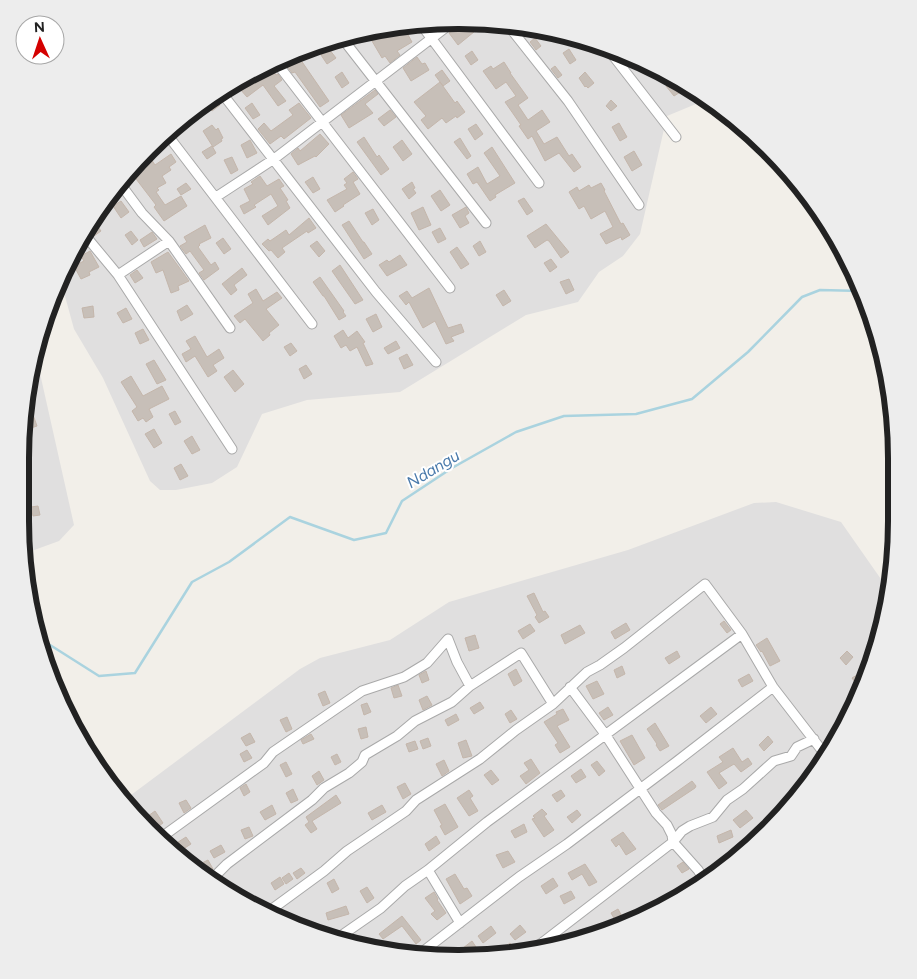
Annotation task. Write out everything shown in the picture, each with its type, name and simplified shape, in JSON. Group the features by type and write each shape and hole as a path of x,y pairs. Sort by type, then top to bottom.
{"street":[{"path":"425,30 539,183"},
{"path":"216,197 274,158 444,30"},
{"path":"512,32 568,101 639,205"},
{"path":"346,43 486,223"},
{"path":"615,58 676,137"},
{"path":"280,67 450,288"},
{"path":"225,98 376,292 436,362"},
{"path":"171,139 312,324"},
{"path":"124,189 142,213 169,241 230,328"},
{"path":"89,240 118,275 232,449"},
{"path":"118,275 169,241"},
{"path":"273,908 324,871 347,851 406,811 416,800 480,759 553,704 587,672 624,648 705,584 742,634 773,687 822,750"},
{"path":"343,935 381,908 405,886 428,870 487,822 742,634"},
{"path":"165,834 264,763 273,752 336,708 362,691 404,677 427,663 448,639 457,662 470,686"},
{"path":"216,875 227,864 312,800 324,788 362,762 365,755 397,736 415,721 452,702 470,686 521,653 553,704"},
{"path":"570,687 605,734 656,812 667,825 673,842 701,875"},
{"path":"426,949 519,877 567,844 741,714 773,687"},
{"path":"543,942 673,842 682,831 713,817 728,800 774,761 791,756 797,747 814,739"},
{"path":"428,870 460,923"}],"shaded area":[{"path":"458,29 515,32 570,43 623,61 673,86 699,103 667,116 640,234 623,256 599,272 578,302 526,315 400,392 307,400 262,414 237,467 212,483 176,490 160,490 150,481 103,378 74,329 63,289 86,244 101,220 135,175 175,135 220,101 268,73 294,61 347,43 402,32"},
{"path":"38,368 74,525 59,541 30,551 30,430 32,402"},
{"path":"776,502 841,522 884,583 874,632 856,685 844,711 816,759 782,804 742,844 720,861 697,878 649,906 623,918 570,936 515,947 458,950 430,949 402,947 375,942 347,936 294,918 244,893 220,878 175,844 129,796 300,669 320,658 390,640 449,602 628,550 754,503"}],"building":[{"path":"455,29 477,30 458,45 449,33"},
{"path":"406,32 412,42 397,51 400,55 390,63 385,56 382,58 372,41 379,36 381,38 387,35"},
{"path":"535,38 541,46 536,50 530,42"},
{"path":"329,49 336,58 327,64 321,55"},
{"path":"569,49 576,60 570,64 563,53"},
{"path":"472,51 478,60 471,65 465,56"},
{"path":"417,57 422,64 425,63 429,70 411,81 403,68"},
{"path":"300,59 329,101 320,107 295,72 292,73 286,65"},
{"path":"504,62 528,98 518,105 528,120 542,110 550,122 536,131 544,144 557,137 569,156 572,154 581,167 574,172 559,153 545,161 532,136 528,139 505,102 516,96 506,82 496,89 483,71 491,66 493,69"},
{"path":"555,66 562,75 558,78 551,69"},
{"path":"442,70 450,81 443,86 435,75"},
{"path":"273,71 282,80 274,86 286,101 278,106 263,85 247,97 240,89"},
{"path":"342,72 349,83 342,88 335,77"},
{"path":"585,72 594,83 588,88 585,87 579,78"},
{"path":"440,82 455,103 457,101 465,112 446,123 442,118 428,129 421,120 426,116 414,102"},
{"path":"669,84 682,91 674,96 666,86"},
{"path":"375,90 378,94 365,104 373,113 349,128 341,115"},
{"path":"611,100 617,106 611,111 606,106"},
{"path":"218,102 220,105 212,111 210,108"},
{"path":"252,103 260,115 253,119 245,108"},
{"path":"299,103 311,118 284,139 281,136 270,144 258,129 264,123 271,131 293,115 289,110"},
{"path":"390,110 396,117 384,126 378,119"},
{"path":"619,123 627,137 620,141 612,127"},
{"path":"476,124 483,134 475,140 468,129"},
{"path":"212,125 216,130 218,128 223,138 221,139 222,141 213,147 203,131"},
{"path":"320,134 329,144 316,157 298,165 291,154 298,148 300,151"},
{"path":"364,137 377,157 379,155 389,169 381,175 357,142"},
{"path":"460,138 471,156 467,159 454,142"},
{"path":"250,140 257,153 247,158 241,145"},
{"path":"402,140 412,154 403,161 393,147"},
{"path":"212,146 216,153 207,159 202,152"},
{"path":"492,147 515,183 495,195 496,197 490,201 477,182 473,184 467,174 478,167 487,184 500,176 484,153"},
{"path":"634,151 642,165 632,171 624,157"},
{"path":"171,154 176,162 169,167 171,170 162,176 166,183 157,188 159,190 156,192 165,205 181,196 187,206 164,221 154,207 156,205 134,176 151,159 155,165"},
{"path":"232,157 238,170 231,174 224,160"},
{"path":"353,172 358,179 353,182 360,194 335,212 327,200 347,189 344,185 347,183 344,179"},
{"path":"260,176 267,186 279,179 284,186 280,188 288,200 286,201 290,208 268,225 262,216 278,206 271,194 254,205 256,207 244,214 240,206 250,201 244,189 253,184 251,182"},
{"path":"313,177 320,189 313,193 305,182"},
{"path":"412,182 416,193 409,199 402,189"},
{"path":"186,183 191,189 181,195 177,189"},
{"path":"601,183 621,224 623,223 630,235 622,240 621,237 606,244 600,234 613,227 605,211 591,219 584,206 579,209 569,192 577,187 579,191 589,185 591,188"},
{"path":"440,190 450,205 441,211 431,196"},
{"path":"524,198 533,211 527,215 518,201"},
{"path":"121,201 129,212 121,218 113,206"},
{"path":"423,207 431,225 419,230 411,213"},
{"path":"466,207 469,213 465,216 469,223 460,228 452,215"},
{"path":"373,209 379,220 372,225 365,213"},
{"path":"309,218 316,228 308,233 307,231 282,248 285,252 278,258 262,244 286,230 289,235"},
{"path":"349,221 372,254 364,259 342,225"},
{"path":"546,224 569,252 561,258 549,241 547,240 535,248 527,236"},
{"path":"205,225 211,238 199,244 198,247 211,265 215,262 219,269 204,280 199,273 204,270 190,251 186,254 180,246 187,242 184,237"},
{"path":"97,226 101,231 94,236 92,234"},
{"path":"440,228 446,239 438,243 432,232"},
{"path":"131,231 138,240 132,245 125,235"},
{"path":"152,232 157,239 144,247 140,240"},
{"path":"223,238 231,249 224,254 216,243"},
{"path":"317,241 325,251 319,257 310,246"},
{"path":"480,241 486,252 479,256 473,246"},
{"path":"457,247 469,264 461,269 450,252"},
{"path":"90,251 99,267 89,272 90,275 81,279 74,266 84,261 81,256"},
{"path":"168,252 189,281 178,286 179,290 171,293 163,270 156,273 151,262"},
{"path":"400,255 407,265 387,276 379,265 387,260 389,262"},
{"path":"551,259 557,267 550,272 544,263"},
{"path":"340,265 363,300 355,304 332,271"},
{"path":"242,268 247,275 234,285 237,290 231,295 222,284"},
{"path":"137,270 143,278 135,283 130,275"},
{"path":"320,277 344,311 346,316 339,320 313,282"},
{"path":"569,279 574,290 566,294 560,282"},
{"path":"429,288 448,328 461,324 464,332 451,337 454,341 446,344 435,321 423,328 409,302 406,305 399,296 407,291 412,298"},
{"path":"256,289 263,301 277,292 282,298 266,309 279,325 263,341 245,319 240,323 234,316 253,303 248,294"},
{"path":"504,290 511,301 503,306 496,295"},
{"path":"187,305 193,314 181,321 177,311"},
{"path":"93,306 94,317 84,318 82,308"},
{"path":"126,308 132,319 123,323 117,313"},
{"path":"376,314 382,327 373,332 366,319"},
{"path":"143,329 149,340 140,344 135,333"},
{"path":"343,330 348,338 357,331 365,342 363,343 373,364 366,366 357,347 350,351 346,345 341,348 334,336"},
{"path":"195,336 207,357 219,349 224,358 213,365 217,371 208,377 195,356 186,362 182,354 191,349 186,341"},
{"path":"396,341 400,348 388,354 384,348"},
{"path":"291,343 297,351 290,356 284,347"},
{"path":"407,354 413,365 404,369 399,358"},
{"path":"154,360 166,380 157,384 146,364"},
{"path":"306,365 312,374 304,379 299,369"},
{"path":"233,370 244,384 235,392 224,377"},
{"path":"131,376 143,396 162,386 169,399 149,409 153,417 146,422 143,418 138,421 132,411 137,407 121,382"},
{"path":"175,411 181,422 175,425 169,414"},
{"path":"31,412 37,426 30,428"},
{"path":"154,429 162,443 154,448 145,434"},
{"path":"192,436 200,450 192,454 184,441"},
{"path":"181,464 188,476 180,480 174,468"},
{"path":"38,506 40,515 33,516 31,507"},
{"path":"534,593 543,612 545,611 549,617 539,623 527,596"},
{"path":"724,621 731,630 727,633 720,624"},
{"path":"626,623 630,630 615,639 611,632"},
{"path":"530,624 535,631 523,639 518,631"},
{"path":"580,625 585,633 565,644 561,635"},
{"path":"475,635 479,648 469,651 465,638"},
{"path":"767,638 780,661 770,666 762,651 756,645"},
{"path":"677,651 680,657 669,664 665,658"},
{"path":"847,651 853,657 846,665 840,658"},
{"path":"622,666 625,674 617,678 614,670"},
{"path":"516,669 522,681 514,686 508,674"},
{"path":"426,671 429,680 422,683 419,675"},
{"path":"860,673 856,684 852,678"},
{"path":"749,674 753,681 742,687 738,680"},
{"path":"597,681 604,694 593,699 586,686"},
{"path":"398,685 402,696 394,698 391,688"},
{"path":"325,691 330,703 323,706 318,694"},
{"path":"427,696 432,705 423,710 419,700"},
{"path":"480,702 484,708 474,714 470,708"},
{"path":"367,703 371,712 364,715 361,705"},
{"path":"608,707 613,715 604,720 599,713"},
{"path":"711,707 717,714 706,723 700,716"},
{"path":"563,709 569,720 557,726 570,747 560,753 555,745 558,743 544,722"},
{"path":"511,710 517,719 510,723 505,714"},
{"path":"456,714 459,720 448,726 445,720"},
{"path":"287,717 292,729 286,732 280,720"},
{"path":"655,723 669,746 660,751 647,729"},
{"path":"366,727 368,737 361,739 358,729"},
{"path":"250,733 255,742 246,746 241,738"},
{"path":"311,734 314,739 303,744 301,740"},
{"path":"632,735 645,758 634,765 620,741"},
{"path":"768,736 773,742 764,751 759,745"},
{"path":"428,738 431,746 423,749 420,741"},
{"path":"466,740 472,756 463,758 458,743"},
{"path":"415,741 418,749 409,752 406,744"},
{"path":"733,748 742,762 748,758 752,764 741,772 734,764 719,773 727,783 719,789 707,772 723,762 719,757"},
{"path":"247,750 252,758 244,762 240,754"},
{"path":"337,754 341,762 335,765 331,757"},
{"path":"531,759 540,773 526,784 520,776 529,770 524,763"},
{"path":"444,760 449,771 442,776 436,764"},
{"path":"597,761 605,771 599,776 591,765"},
{"path":"286,762 292,774 286,777 280,765"},
{"path":"581,769 586,777 576,783 571,776"},
{"path":"491,770 499,780 492,785 484,775"},
{"path":"319,771 324,780 317,785 312,776"},
{"path":"692,781 696,786 695,788 662,810 658,805"},
{"path":"405,783 411,794 403,799 397,787"},
{"path":"246,784 250,792 244,796 240,788"},
{"path":"293,789 298,800 291,803 286,793"},
{"path":"469,790 473,796 470,798 478,811 469,816 457,798"},
{"path":"561,790 565,796 557,802 552,795"},
{"path":"336,795 341,803 312,821 317,829 311,833 305,825 309,822 306,817"},
{"path":"186,800 191,808 184,813 179,803"},
{"path":"445,804 458,827 445,835 434,810"},
{"path":"272,805 276,814 265,820 260,812"},
{"path":"382,805 386,812 372,820 368,813"},
{"path":"542,809 547,814 544,816 554,830 544,837 532,819"},
{"path":"577,810 581,815 572,823 567,817"},
{"path":"746,810 753,818 740,828 733,820"},
{"path":"155,811 163,823 158,827 148,816"},
{"path":"524,824 527,832 515,838 511,831"},
{"path":"249,827 253,836 245,839 241,830"},
{"path":"731,830 733,837 719,843 717,836"},
{"path":"623,832 636,849 626,855 619,844 616,847 611,840"},
{"path":"436,836 440,843 429,851 425,844"},
{"path":"186,837 191,844 182,850 175,844"},
{"path":"221,845 225,852 214,858 210,851"},
{"path":"508,851 515,862 503,868 496,855"},
{"path":"208,860 213,869 210,871 201,864"},
{"path":"683,862 689,869 682,873 677,866"},
{"path":"585,864 597,882 589,886 582,874 572,880 568,873"},
{"path":"301,868 305,873 297,879 293,873"},
{"path":"289,873 293,879 286,884 282,878"},
{"path":"455,874 464,889 467,888 472,896 460,904 446,879"},
{"path":"280,877 284,884 275,890 271,883"},
{"path":"553,878 558,886 546,894 541,886"},
{"path":"334,879 339,889 332,893 327,883"},
{"path":"367,887 374,898 367,903 360,891"},
{"path":"571,891 575,898 564,904 560,896"},
{"path":"434,892 446,913 437,920 431,914 435,911 425,898"},
{"path":"346,906 349,914 328,920 326,913"},
{"path":"618,909 623,918 615,921 611,913"},
{"path":"402,916 421,940 416,944 402,926 383,939 379,934"},
{"path":"520,925 526,932 515,940 510,934"},
{"path":"491,926 496,933 483,943 478,936"},
{"path":"472,941 476,947 475,949 461,950"},
{"path":"510,943 513,947 504,948"}],"waterway":[{"name":"Ndangu","path":"47,643 99,676 135,673 192,582 229,562 290,517 354,540 386,533 402,501 452,468 516,432 564,416 636,414 692,399 748,352 802,297 820,290 855,291"}]}
